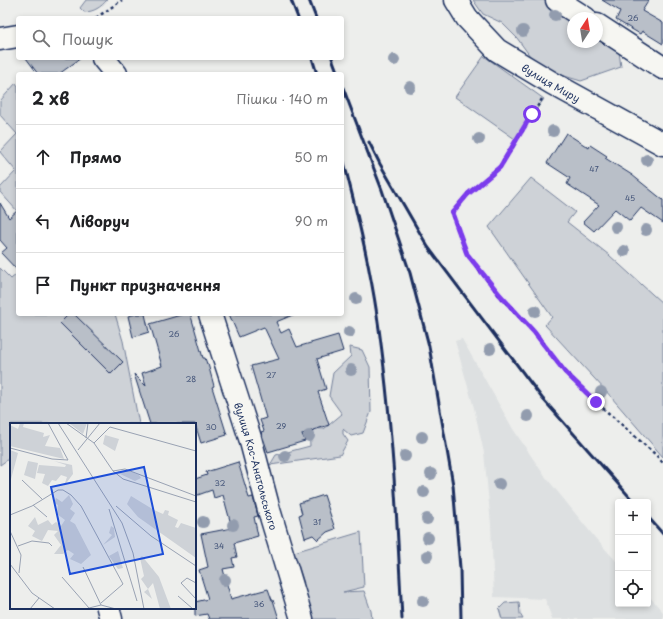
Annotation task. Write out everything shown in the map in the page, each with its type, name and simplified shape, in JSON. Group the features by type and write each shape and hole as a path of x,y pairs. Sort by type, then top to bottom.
{"street":[{"name":"вулиця Миру","path":"456,0 467,18 498,50 552,83 663,144"},
{"path":"557,0 576,12"},
{"path":"603,30 663,68"},
{"path":"0,39 16,36"},
{"path":"105,60 114,72"},
{"name":"вулиця Кос-Анатольського","path":"211,316 250,438 269,510 302,619"},
{"path":"108,609 111,619"}],"path":[{"path":"100,16 122,0"},
{"path":"552,83 500,167 468,194 452,213 467,254 500,295 534,332 565,372 596,402 656,454 663,463"}],"shaded area":[{"path":"86,0 107,0 97,9 84,12 80,8"},
{"path":"473,0 551,0 567,15 567,48 603,48 603,33 618,44 621,67 581,81 548,71 530,56 517,38 502,23 483,14"},
{"path":"484,56 544,99 515,139 455,97"},
{"path":"16,83 16,133 0,115 0,101"},
{"path":"16,135 16,171 0,152"},
{"path":"16,171 16,210 0,192 0,188"},
{"path":"531,178 575,212 567,222 609,255 663,304 663,457 605,390 545,325 552,317 489,227"},
{"path":"0,268 11,279 16,275 16,316 116,316 123,341 139,423 10,423 10,458 0,465"},
{"path":"462,339 513,429 544,475 596,539 615,560 615,607 651,607 651,598 663,612 663,619 552,619 545,599 494,597 491,524 484,453 474,408 455,341"},
{"path":"350,347 362,350 370,367 371,412 363,433 351,436 343,429 343,434 348,441 340,455 270,465 276,455 310,446 309,428 324,429 342,414 329,396 333,373 351,356"},
{"path":"361,532 364,587 343,592 364,591 371,611 372,619 311,619 298,584 304,583 294,552"},
{"path":"519,602 520,614 523,619 502,619 499,609 505,603"}],"building":[{"path":"602,0 649,0 642,11 663,23 663,44 642,31 640,34 616,20 620,11"},
{"path":"28,60 78,60 62,72 36,72"},
{"path":"566,133 589,148 590,145 607,156 605,158 632,175 663,200 663,223 641,208 630,221 615,209 594,231 583,222 599,205 567,184 570,178 547,163"},
{"path":"0,203 9,218 16,212 16,269 1,253 7,248 0,240"},
{"path":"67,316 76,316 123,362 111,374 60,323"},
{"path":"128,316 145,316 149,332 133,337"},
{"path":"177,316 191,316 203,358 205,358 208,364 214,386 212,387 227,435 201,443 196,423 150,423 134,374 146,386 142,373 162,366 150,324"},
{"path":"230,316 290,316 276,322 281,333 289,329 297,347 338,335 343,351 317,359 326,389 318,392 329,425 302,434 305,441 268,452 261,432 264,431 260,420 266,418 251,366 279,359 264,327 239,337"},
{"path":"238,462 249,498 253,497 258,516 254,517 258,536 234,543 237,557 232,558 234,567 223,569 231,599 268,589 279,619 209,619 207,614 195,616 196,602 208,599 199,570 208,567 201,534 232,528 223,495 214,498 212,490 196,496 196,479 207,475 206,472"},
{"path":"324,495 335,529 327,532 318,540 313,535 305,538 299,515 302,514 299,503"}],"railway":[{"path":"291,0 297,16"},
{"path":"309,0 315,16"},
{"path":"313,60 316,72"},
{"path":"333,60 337,72"},
{"path":"344,90 382,190 410,273 429,346 453,485 460,568 461,619"},
{"path":"369,142 428,247 542,398 631,499"},
{"path":"344,163 374,295 387,391 402,619"},
{"path":"651,520 663,534"}],"route":[{"path":"532,114 500,167 468,194 452,213 467,254 500,295 534,332 565,372 596,402"}]}
